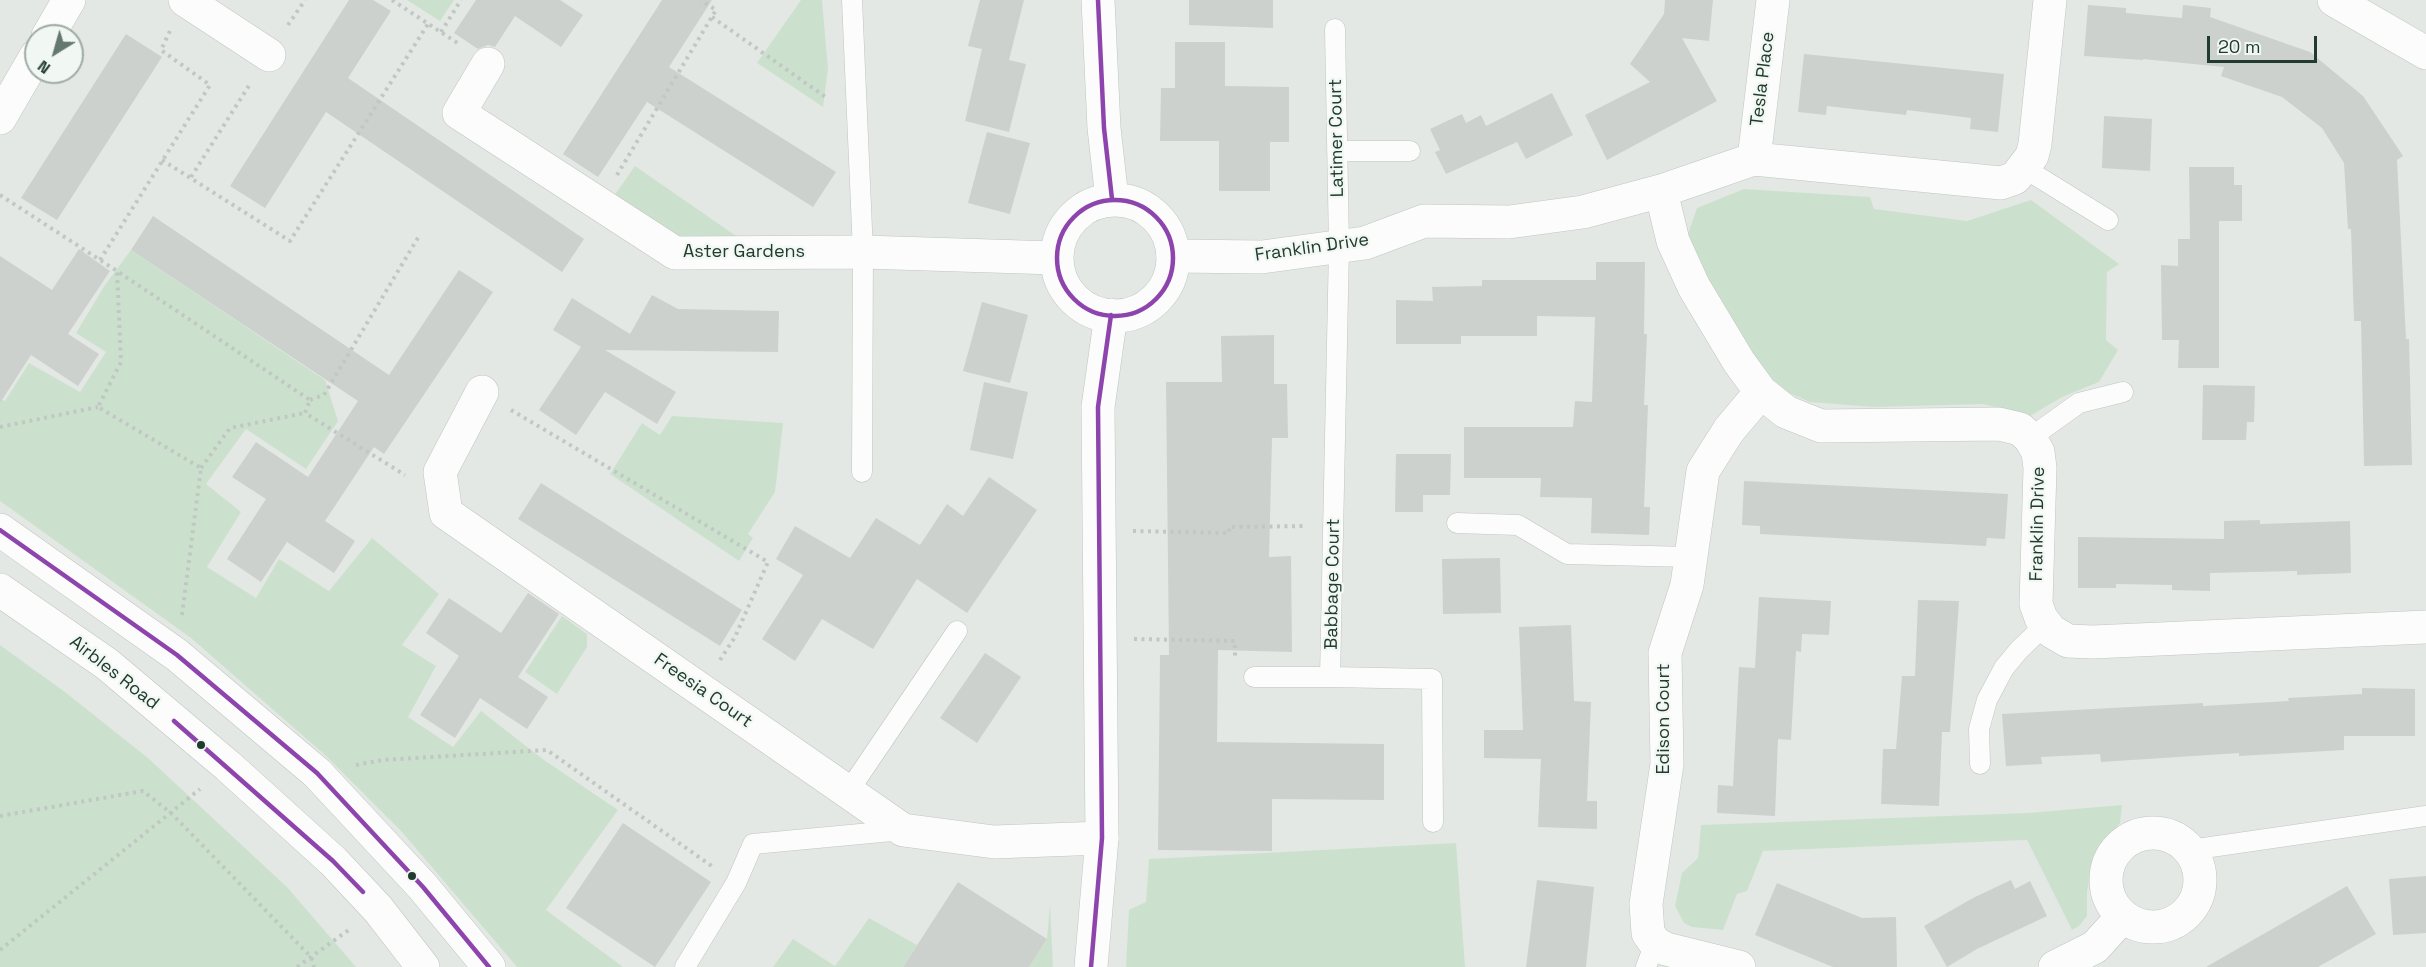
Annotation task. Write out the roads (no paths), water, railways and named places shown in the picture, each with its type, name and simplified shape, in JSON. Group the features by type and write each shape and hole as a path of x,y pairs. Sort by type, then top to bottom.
{"street":[{"path":"55,24 69,0"},
{"path":"1098,0 1104,128 1112,199"},
{"name":"Tesla Place","path":"1754,159 1773,0"},
{"path":"2024,168 2032,156 2035,144 2050,0"},
{"path":"2334,0 2426,53"},
{"path":"179,12 269,55"},
{"name":"Aster Gardens","path":"488,64 459,113 675,253 863,252 1055,258"},
{"path":"0,118 24,77"},
{"name":"Franklin Drive","path":"1173,256 1262,257 1365,243 1424,221 1509,222 1583,212 1661,191 1754,159 2001,183 2015,178 2024,168"},
{"path":"1661,191 1673,241 1694,287 1739,362 1761,392 1786,412 1821,426 1999,424 2020,429 2030,438"},
{"path":"1112,199 1135,202 1153,213 1169,235 1173,256 1168,283 1156,300 1133,314 1094,313 1073,300 1060,281 1055,258 1058,241 1073,216 1091,204 1112,199"},
{"path":"1091,967 1102,838 1098,407 1111,315"},
{"name":"Edison Court","path":"1738,967 1666,950 1650,955 1646,904 1667,764 1665,653 1687,585 1703,471 1729,430 1761,392"},
{"name":"Freesia Court","path":"482,393 440,472 446,513 903,830 994,842 1102,838"},
{"name":"Franklin Drive","path":"2030,438 2038,452 2040,468 2036,604 2046,624"},
{"path":"0,530 177,655 317,773 423,887 489,967"},
{"name":"Airbles Road","path":"0,590 107,664 228,766 333,861 378,909 423,967"},
{"path":"2046,624 2051,631 2068,641 2093,642 2426,627"},
{"path":"2152,832 2167,835 2182,842 2190,850 2199,868 2200,883 2197,897 2190,909 2179,920 2166,926 2151,927 2137,924 2123,916 2112,904 2106,889 2106,872 2111,857 2122,844 2136,836 2152,832"},
{"path":"2055,967 2095,947 2123,916"}],"lane":[{"path":"852,0 863,252 862,472"},
{"name":"Latimer Court","path":"1335,29 1339,247"},
{"path":"1337,151 1410,151"},
{"path":"2024,168 2108,220"},
{"name":"Babbage Court","path":"1330,677 1339,247"},
{"path":"2030,438 2079,404 2122,392"},
{"path":"1457,523 1518,525 1567,554 1690,557"},
{"path":"1980,764 1979,729 1987,700 2004,668 2046,624"},
{"path":"848,792 957,631"},
{"path":"1254,677 1432,679 1433,822"},
{"path":"2190,850 2426,816"},
{"path":"686,967 736,883 753,844 903,830"}]}
